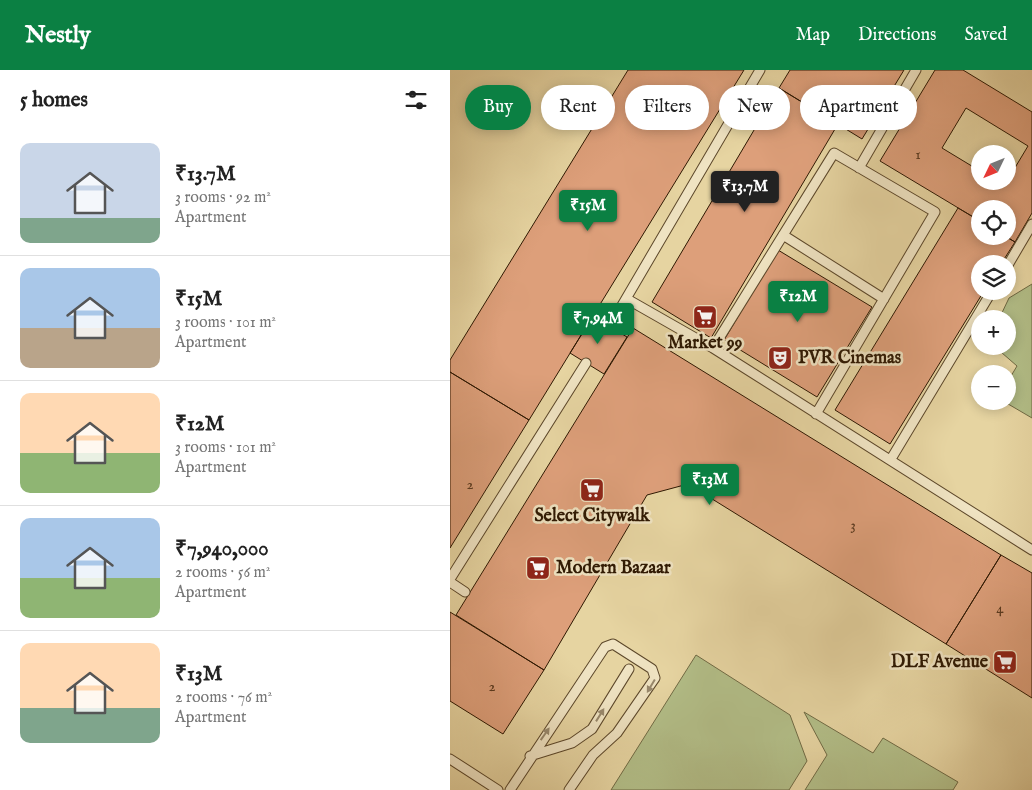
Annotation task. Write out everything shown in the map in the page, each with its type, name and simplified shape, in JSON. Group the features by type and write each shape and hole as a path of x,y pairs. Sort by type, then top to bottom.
{"lane":[{"path":"610,326 760,70"},
{"path":"859,168 916,70"},
{"path":"713,348 834,153 935,212 816,414"},
{"path":"1014,255 1032,224"},
{"path":"783,235 884,299"},
{"path":"627,299 713,348 1032,550"},
{"path":"891,460 987,300"},
{"path":"465,592 450,580 586,363"},
{"path":"510,790 530,756 608,645 618,646 652,669 655,673 654,683 618,733 591,758 569,790"},
{"path":"530,756 572,743 592,729 629,669"},
{"path":"450,759 498,790"}],"green space":[{"path":"1032,284 1032,418 1016,409 1017,366 1004,355 1016,355 1016,310 1003,310 1008,300 1016,300 1016,294"},
{"path":"696,655 790,715 807,761 789,790 611,790"},
{"path":"804,712 873,753 883,738 958,782 953,790 805,790 827,755"}],"building":[{"path":"628,70 744,70 735,85 719,85 719,111 709,127 709,85 625,85 625,130 707,130 529,420 450,372 450,360 591,130 615,130 615,91"},
{"path":"790,70 904,70 895,85 800,85 800,101 790,95 790,85 781,85"},
{"path":"935,70 963,70 1032,112 1032,213 1016,240 1016,200 971,200 971,216 880,161 899,130 917,130 917,100"},
{"path":"790,95 800,101 800,130 834,130 711,338 652,302 754,130 790,130"},
{"path":"847,130 867,130 862,139"},
{"path":"958,208 971,216 971,245 1013,245 1007,255 971,255 971,300 978,300 890,444 835,410"},
{"path":"778,250 872,307 817,397 724,340"},
{"path":"593,316 627,337 604,374 570,353"},
{"path":"633,328 1001,555 946,644 688,484 647,495 544,670 456,615"},
{"path":"450,372 529,420 450,548"},
{"path":"1001,555 1032,573 1032,698 946,644"},
{"path":"450,612 544,670 503,734 450,701"}],"place":[{"name":"Market 99","path":"705,317"},
{"name":"PVR Cinemas","path":"780,358"},
{"name":"Select Citywalk","path":"592,490"},
{"name":"Modern Bazaar","path":"538,568"},
{"name":"DLF Avenue","path":"1005,662"}]}
